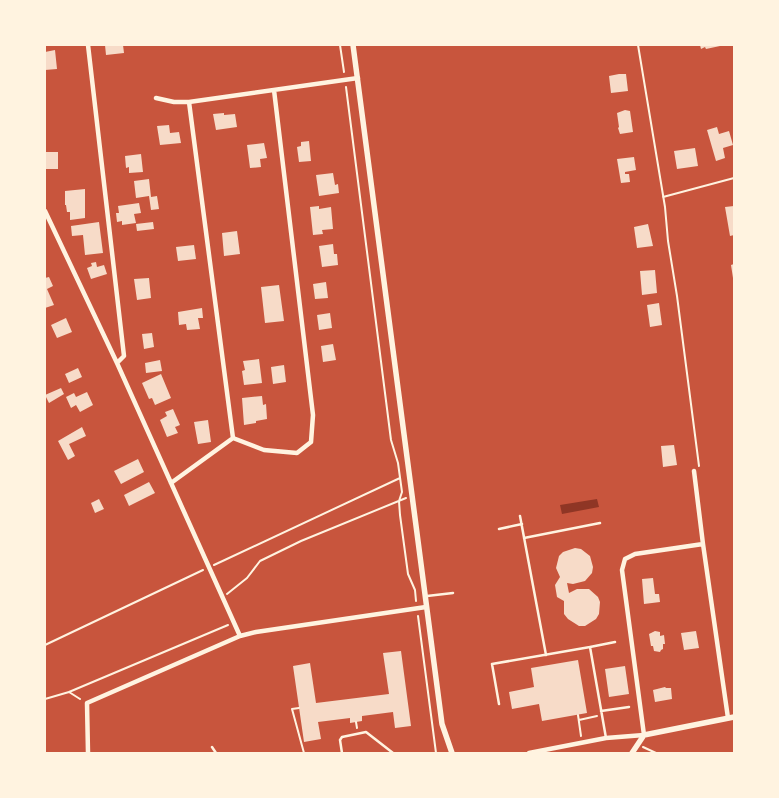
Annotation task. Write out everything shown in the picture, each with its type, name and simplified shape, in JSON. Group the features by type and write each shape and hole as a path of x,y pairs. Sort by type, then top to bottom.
{"street":[{"path":"88,45 124,356 117,363"},
{"path":"354,45 442,727 452,753"},
{"path":"156,98 174,102 189,102 358,78"},
{"path":"233,438 264,450 297,453 311,442 312,415 274,90"},
{"path":"189,102 233,438"},
{"path":"45,211 117,363 240,636"},
{"path":"172,483 233,438"},
{"path":"529,753 606,738 644,735 731,717 702,544 697,471"},
{"path":"632,753 636,744 644,735 622,570 626,559 635,554 702,544"},
{"path":"88,753 87,703 240,636 426,607"}],"lane":[{"path":"520,516 546,655"},
{"path":"524,538 600,523"},
{"path":"499,529 522,524"},
{"path":"425,596 453,593"},
{"path":"499,704 492,664 590,648 614,642"},
{"path":"590,648 606,738"},
{"path":"601,711 629,707"},
{"path":"342,753 340,740 342,737 366,732 393,753"},
{"path":"212,746 216,753"}],"path":[{"path":"340,45 391,440 398,463 402,492 399,501 408,574 415,590 436,753"},
{"path":"638,45 663,198 697,471"},
{"path":"663,198 734,178"},
{"path":"45,645 400,478"},
{"path":"224,597 247,578 260,561 301,541 399,501"},
{"path":"45,698 69,692 234,622"},
{"path":"69,692 87,703"},
{"path":"299,708 292,709 304,753"},
{"path":"578,715 583,743"},
{"path":"578,720 602,715"},
{"path":"636,744 656,753"}],"shaded area":[{"path":"597,499 599,507 562,514 560,505"}],"building":[{"path":"105,45 123,45 124,53 106,55"},
{"path":"700,45 719,45 720,46 701,49"},
{"path":"55,50 57,69 45,70 45,52"},
{"path":"626,74 628,91 611,93 609,76"},
{"path":"625,110 630,111 633,132 620,134 617,113"},
{"path":"224,113 224,115 235,114 237,127 216,130 213,114"},
{"path":"169,125 170,133 179,132 181,143 160,145 157,126"},
{"path":"717,127 719,134 729,131 733,145 723,148 725,158 716,161 707,130"},
{"path":"309,141 311,161 299,162 297,147 301,146 301,142"},
{"path":"264,143 267,158 260,159 261,167 250,168 247,145"},
{"path":"695,148 698,166 677,169 674,151"},
{"path":"45,152 58,152 58,169 45,169"},
{"path":"141,154 143,172 129,173 129,167 126,168 125,156"},
{"path":"634,157 636,170 625,172 625,174 629,174 630,182 621,183 617,159"},
{"path":"333,173 335,185 338,184 339,193 319,196 316,175"},
{"path":"149,179 151,197 157,196 159,209 151,210 149,196 136,198 134,181"},
{"path":"85,189 85,218 70,220 70,212 67,212 65,205 65,191"},
{"path":"139,203 141,213 134,214 136,223 122,225 122,221 117,222 116,213 119,213 118,206"},
{"path":"319,206 319,209 331,207 333,229 322,230 323,234 313,235 310,207"},
{"path":"734,206 734,235 730,236 725,207"},
{"path":"99,222 103,253 85,255 83,235 72,236 71,226"},
{"path":"153,222 154,229 137,231 136,224"},
{"path":"648,224 653,246 637,248 634,227"},
{"path":"237,231 240,254 224,256 222,233"},
{"path":"333,244 334,254 337,254 338,265 322,267 319,246"},
{"path":"194,245 196,259 178,261 176,247"},
{"path":"96,262 97,267 104,265 107,274 91,279 87,268 92,266 91,263"},
{"path":"734,264 734,278 733,278 731,265"},
{"path":"655,270 657,293 642,295 640,271"},
{"path":"49,277 53,286 47,289 54,305 45,308 45,278"},
{"path":"149,278 151,298 137,300 134,279"},
{"path":"326,282 328,298 315,299 313,284"},
{"path":"279,285 284,321 265,323 261,287"},
{"path":"659,303 662,325 650,327 647,305"},
{"path":"202,308 203,318 198,318 200,329 187,330 186,324 179,325 178,312"},
{"path":"330,313 332,328 319,330 317,315"},
{"path":"66,318 72,332 57,338 51,325"},
{"path":"152,333 154,347 144,349 142,334"},
{"path":"333,344 336,360 323,362 321,346"},
{"path":"259,359 262,383 244,385 242,371 245,370 243,361"},
{"path":"160,360 162,371 146,373 145,363"},
{"path":"284,365 286,382 273,384 271,367"},
{"path":"78,368 82,377 69,383 65,374"},
{"path":"161,374 171,398 155,405 152,398 149,399 142,383"},
{"path":"61,388 64,394 49,403 45,395"},
{"path":"87,392 93,405 80,412 76,405 71,408 66,397 74,393 76,397"},
{"path":"262,396 263,405 266,404 267,419 244,425 242,398"},
{"path":"173,409 180,425 175,427 178,433 167,437 160,420 167,416 165,412"},
{"path":"208,420 211,442 198,444 194,422"},
{"path":"82,427 86,436 69,444 75,456 68,460 58,441"},
{"path":"674,445 677,465 663,467 661,446"},
{"path":"138,459 144,472 121,484 114,471"},
{"path":"149,482 155,493 129,506 124,495"},
{"path":"99,499 104,509 95,513 91,503"},
{"path":"575,548 581,549 590,556 593,567 592,573 585,581 573,584 567,583 569,593 577,589 589,589 598,597 600,602 599,614 596,619 585,626 579,626 564,614 564,601 557,597 555,585 560,577 556,568 559,556 563,552"},
{"path":"653,578 655,594 659,594 660,602 644,604 642,579"},
{"path":"655,631 660,632 660,636 664,635 665,644 663,644 663,649 660,652 654,651 653,646 651,646 649,634"},
{"path":"696,631 699,648 684,650 681,633"},
{"path":"401,651 411,726 395,728 393,712 362,716 362,721 350,723 350,718 318,722 321,739 304,742 293,666 310,663 316,703 389,694 383,653"},
{"path":"578,660 587,713 542,721 539,704 512,709 509,692 534,687 531,668"},
{"path":"625,666 629,694 609,697 605,669"},
{"path":"665,687 671,688 672,699 655,702 653,690"}]}
